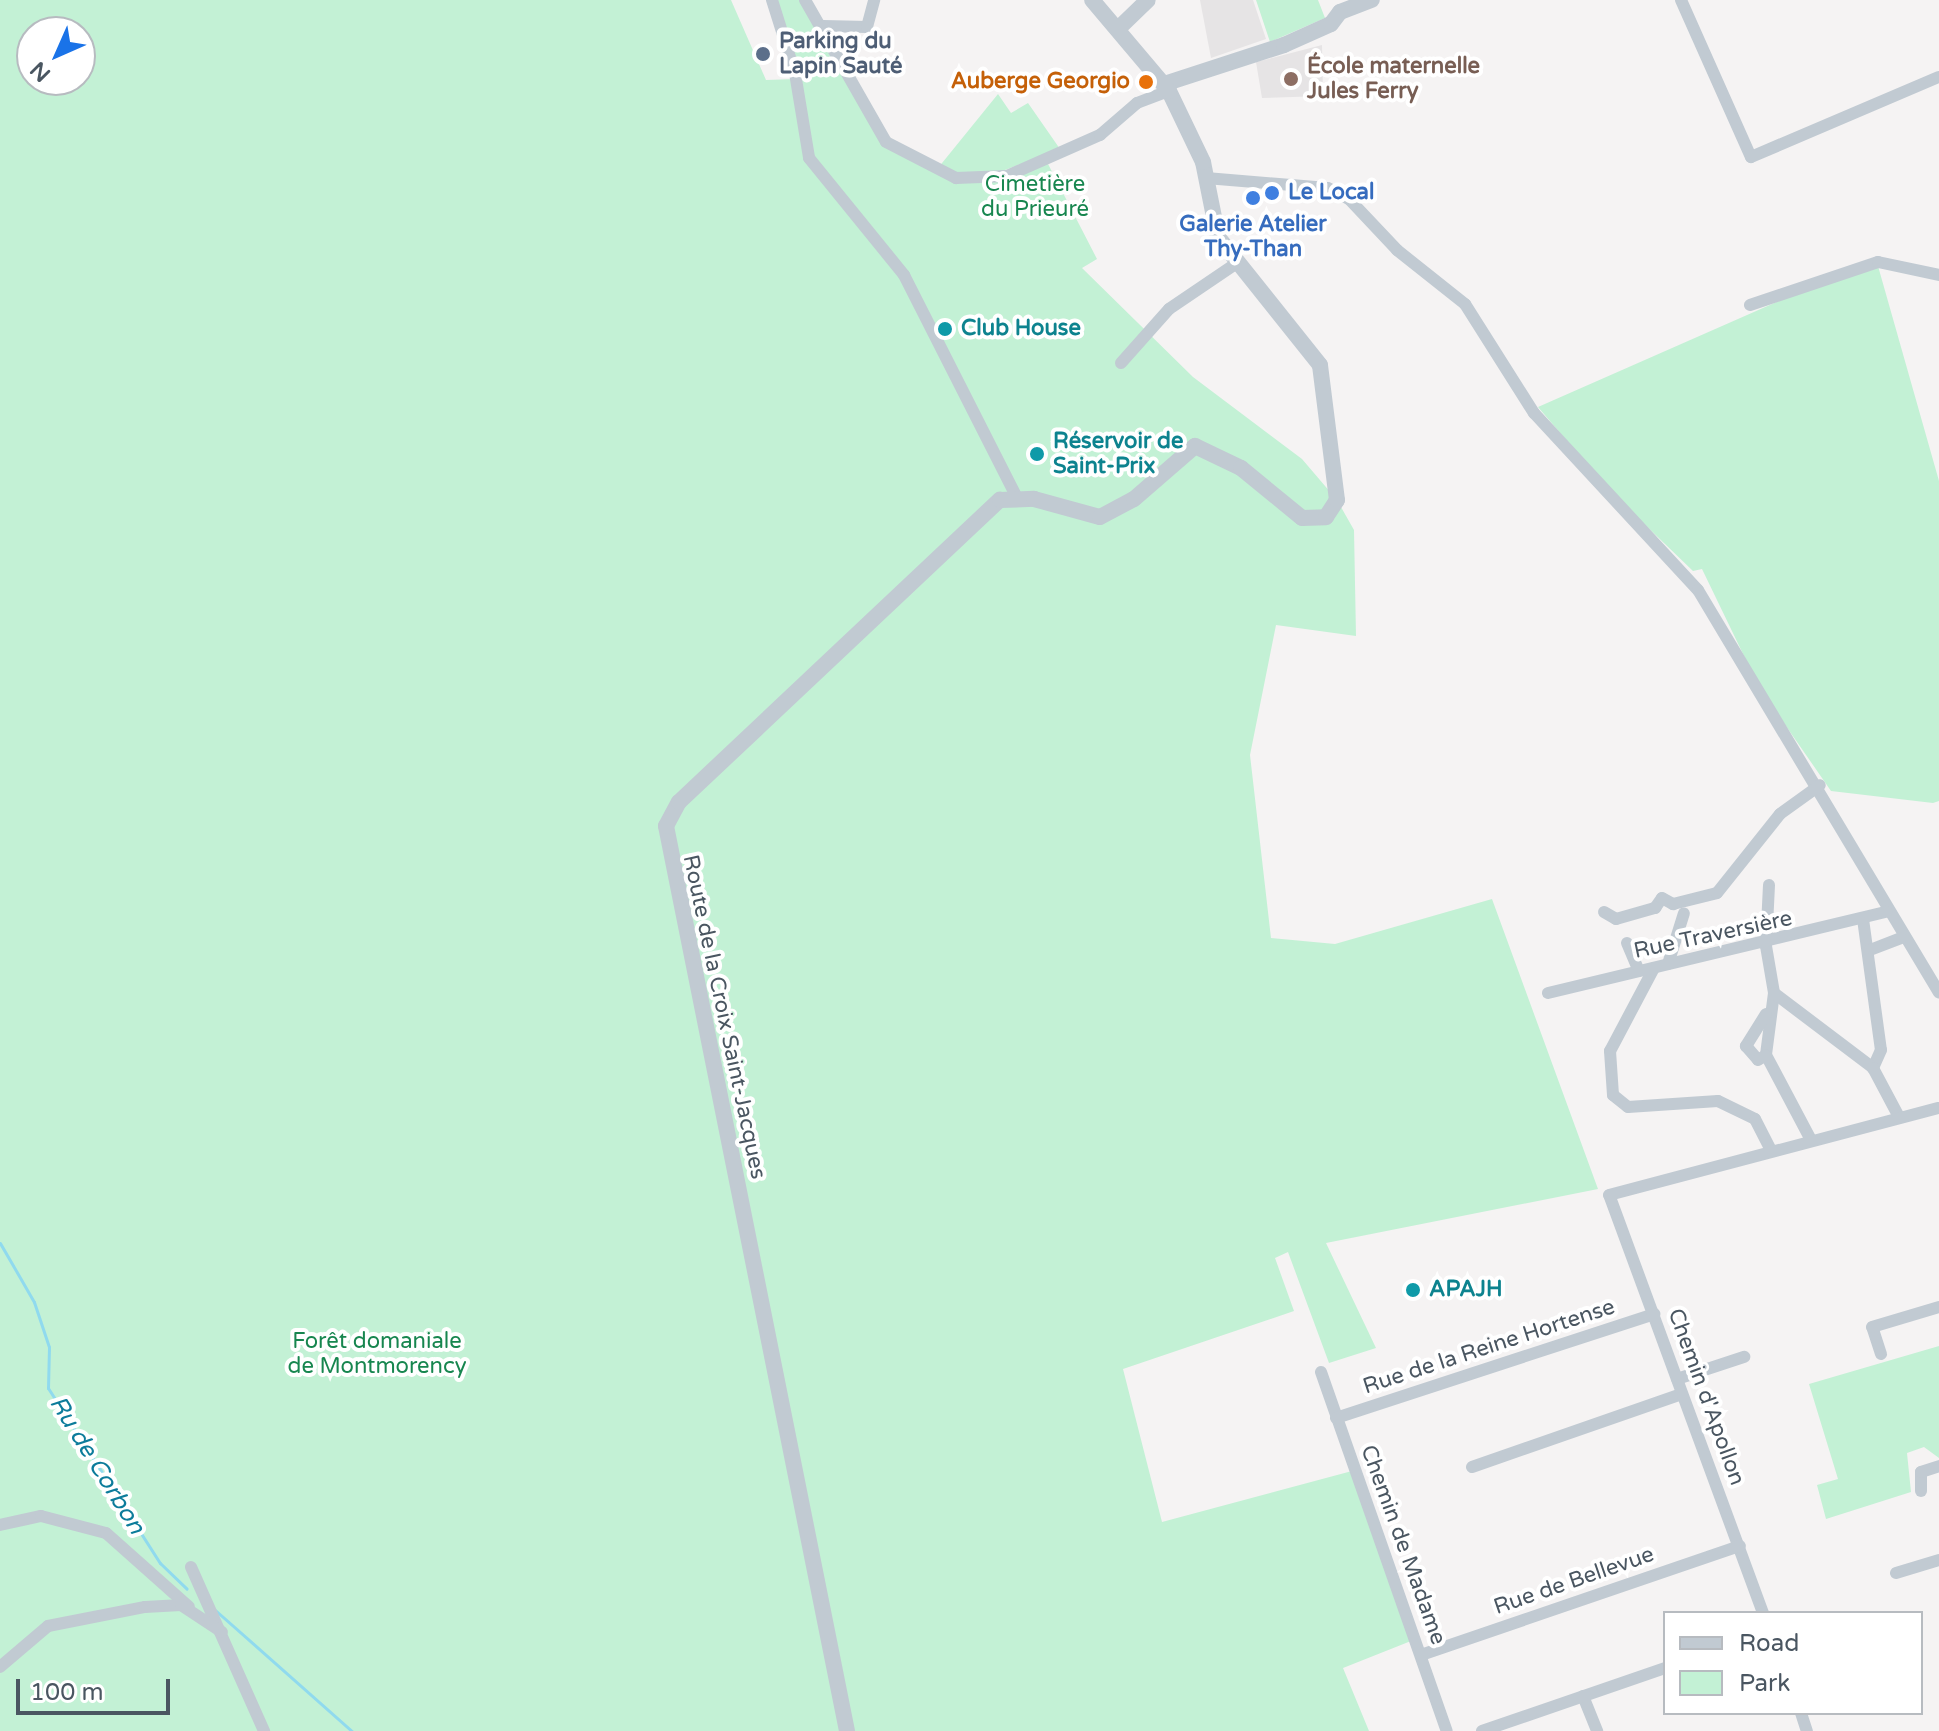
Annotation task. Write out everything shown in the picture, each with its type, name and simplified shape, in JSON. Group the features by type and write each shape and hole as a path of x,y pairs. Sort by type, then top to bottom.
{"street":[{"path":"772,0 795,73 809,158 904,275 1016,496 1092,518 1119,509 1195,446 1241,468 1302,518 1320,520 1334,509 1333,429 1320,365 1237,263 1213,227 1206,178 1166,87 1121,26 1092,0"},
{"path":"805,0 823,26 886,142 921,166 962,179 1007,176 1043,161 1166,87 1295,41 1336,6 1372,0"},
{"path":"823,26 867,27 874,0"},
{"path":"1121,26 1148,0"},
{"path":"1681,0 1751,157 1939,77"},
{"path":"1206,178 1328,188 1465,304 1534,413 1698,590 1754,691 1838,815 1901,938 1939,992"},
{"path":"1750,305 1878,262 1939,275"},
{"path":"1121,363 1169,309 1237,263"},
{"name":"Route de la Croix Saint-Jacques","path":"847,1731 666,826 679,802 858,629 990,505 1016,496"},
{"path":"1604,912 1616,919 1655,908 1662,898 1673,904 1717,893 1780,814 1820,785"},
{"path":"1766,1055 1758,1060 1746,1046 1766,1014 1774,993 1766,946 1769,885"},
{"name":"Rue Traversière","path":"1548,993 1668,964 1766,946 1886,912"},
{"path":"1668,964 1684,913"},
{"path":"1863,919 1870,950 1881,1050 1873,1068"},
{"path":"1870,950 1901,938"},
{"path":"1627,943 1639,971"},
{"path":"1654,968 1610,1051 1613,1095 1628,1107 1718,1101 1755,1119 1771,1151 1939,1108"},
{"path":"1774,993 1873,1068 1899,1117"},
{"path":"1766,1014 1766,1055 1811,1140"},
{"name":"Chemin d'Apollon","path":"1762,1611 1609,1195 1771,1151"},
{"path":"1881,1354 1872,1327 1939,1307"},
{"name":"Rue de la Reine Hortense","path":"1336,1418 1654,1314"},
{"path":"1677,1379 1744,1357"},
{"name":"Chemin de Madame","path":"1321,1372 1447,1731"},
{"path":"1472,1467 1682,1394"},
{"path":"1921,1491 1921,1472 1939,1466"},
{"path":"0,1525 41,1516 106,1533 222,1632"},
{"name":"Rue de Bellevue","path":"1421,1655 1740,1546"},
{"path":"1896,1573 1939,1560"},
{"path":"191,1567 264,1731"},
{"path":"0,1667 48,1626 145,1607 181,1605 198,1614"},
{"path":"1482,1731 1663,1669"},
{"path":"1583,1696 1597,1731"}],"shaded area":[{"path":"1200,0 1253,0 1266,39 1211,58"},
{"name":"École maternelle Jules Ferry","path":"1322,45 1323,96 1262,98 1256,62"}],"green space":[{"name":"Forêt domaniale de Montmorency","path":"0,0 731,0 766,80 796,79 772,0 805,0 886,142 974,183 1047,162 1097,259 1082,268 1193,377 1302,459 1337,500 1354,530 1356,636 1276,625 1250,755 1271,938 1335,944 1492,899 1598,1189 1326,1243 1376,1348 1329,1363 1288,1252 1275,1258 1294,1311 1123,1369 1162,1522 1352,1471 1411,1641 1343,1668 1369,1731 0,1731"},
{"path":"1256,0 1318,0 1325,18 1270,42"},
{"path":"998,94 1011,113 1028,103 1060,149 984,178 938,168"},
{"path":"1878,266 1939,481 1939,801 1933,803 1831,791 1759,687 1702,569 1693,571 1608,489 1538,407 1849,270"},
{"path":"1939,1346 1939,1458 1924,1447 1907,1453 1911,1492 1826,1519 1817,1485 1838,1479 1809,1384"}],"waterway":[{"name":"Ru de Corbon","path":"0,1243 34,1302 49,1347 48,1388 160,1563 187,1589"},
{"name":"Ru de Corbon","path":"215,1610 352,1731"}],"place":[{"name":"Parking du Lapin Sauté","path":"763,54"},
{"name":"École maternelle Jules Ferry","path":"1291,79"},
{"name":"Auberge Georgio","path":"1146,82"},
{"name":"Le Local","path":"1272,193"},
{"name":"Galerie Atelier Thy-Than","path":"1253,198"},
{"name":"Club House","path":"945,329"},
{"name":"Réservoir de Saint-Prix","path":"1037,454"},
{"name":"APAJH","path":"1413,1290"}],"park label":[{"name":"Cimetière du Prieuré","path":"1035,196"}]}
